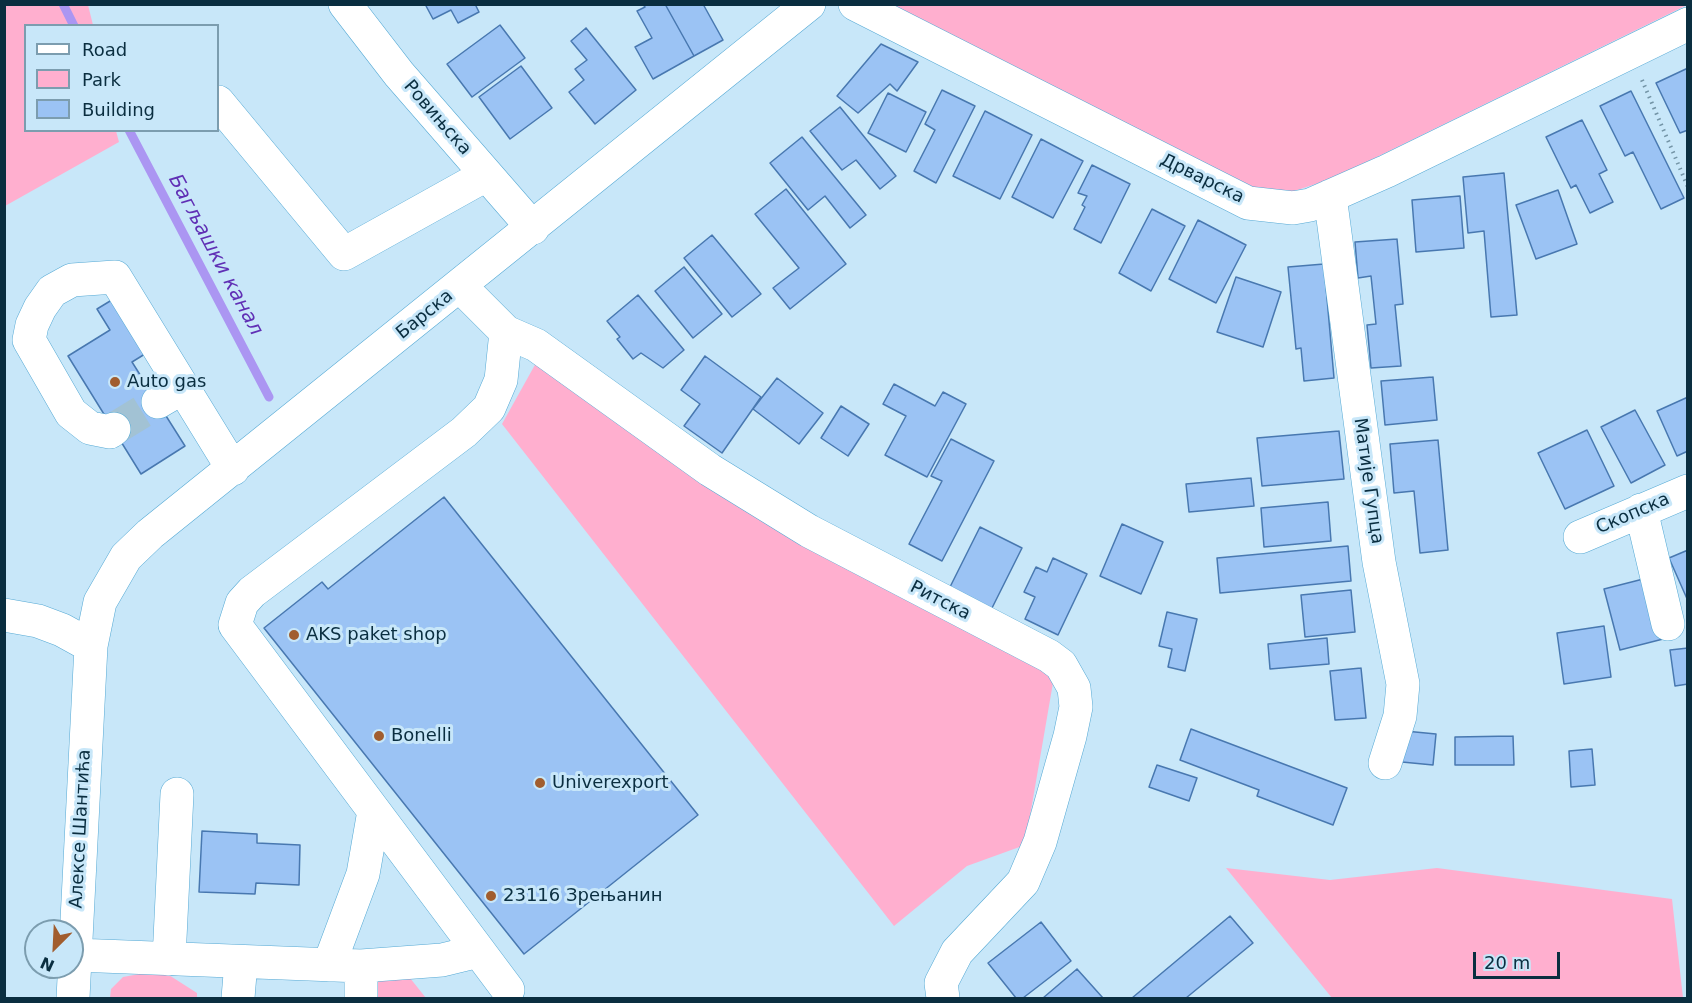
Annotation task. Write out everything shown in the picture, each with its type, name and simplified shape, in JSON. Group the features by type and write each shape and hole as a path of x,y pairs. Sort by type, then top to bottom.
{"street":[{"name":"Ровињска","path":"345,4 399,74 533,228"},
{"name":"Барска","path":"91,653 100,603 126,557 150,534 809,4"},
{"name":"Дрварска","path":"855,4 1248,203 1293,208 1310,205 1330,196 1688,24"},
{"path":"219,103 344,254 486,175"},
{"name":"Матије Гупца","path":"1330,196 1379,562 1402,684 1400,716 1384,763"},
{"path":"114,429 110,432 90,428 71,413 29,340 32,325 52,291 72,280 115,277 170,395 233,469"},
{"path":"461,286 506,332 501,380 489,408 465,432 263,584 242,603 235,625 508,990"},
{"name":"Ритска","path":"506,332 536,345 710,470 809,531 1049,656 1061,665 1074,688 1076,707 1071,736 1040,842 1023,882 957,952 941,983 943,999"},
{"name":"Скопска","path":"1580,537 1688,491"},
{"path":"1641,510 1668,624"},
{"path":"4,615 38,621 62,630 91,653"},
{"name":"Алексе Шантића","path":"77,919 91,653"},
{"path":"169,959 177,794"},
{"path":"329,965 363,874 374,811"},
{"path":"84,955 169,959 237,987 329,965 361,966 442,960 478,951"},
{"path":"361,966 361,999"},
{"name":"Алексе Шантића","path":"73,999 74,979"}],"path":[{"path":"1630,51 1688,187"}],"green space":[{"path":"5,4 88,5 93,24 24,24 24,132 116,132 119,142 5,206"},
{"path":"888,5 1687,5 1334,178 1288,193 1254,189"},
{"path":"541,354 1054,677 1025,845 967,866 894,926 502,424"},
{"path":"1226,868 1330,880 1437,868 1672,899 1683,998 1332,998"},
{"path":"161,970 197,993 197,998 110,998 111,989 123,977"},
{"path":"406,973 426,998 377,998 377,975"}],"building":[{"path":"425,4 475,4 479,12 458,23 451,10 433,19"},
{"path":"643,4 665,4 694,56 653,79 635,47 652,38 637,11 645,7"},
{"path":"665,4 703,4 723,40 694,56"},
{"path":"500,25 525,58 472,97 447,64"},
{"path":"586,28 636,90 595,124 569,92 584,80 575,69 587,60 571,41"},
{"path":"881,44 918,62 897,91 890,84 858,113 837,96"},
{"path":"521,66 552,108 510,139 479,97"},
{"path":"1688,68 1688,130 1680,133 1656,83"},
{"path":"942,90 975,106 936,183 914,171 935,130 925,124"},
{"path":"1631,91 1684,198 1661,209 1633,152 1625,156 1600,106"},
{"path":"888,93 926,112 906,152 868,133"},
{"path":"840,107 896,176 880,189 856,160 842,170 810,131"},
{"path":"985,111 1032,135 1000,199 953,176"},
{"path":"1582,120 1607,170 1599,174 1613,202 1590,213 1576,185 1571,188 1546,137"},
{"path":"802,137 866,215 850,228 825,196 808,210 770,163"},
{"path":"1041,139 1083,161 1053,218 1012,197"},
{"path":"1092,165 1130,184 1101,243 1074,229 1085,207 1082,205 1087,196 1078,193"},
{"path":"1504,173 1517,315 1491,317 1484,231 1468,233 1463,177"},
{"path":"786,189 846,264 790,309 773,288 799,268 755,214"},
{"path":"1558,190 1577,244 1536,259 1516,205"},
{"path":"1460,196 1464,248 1416,252 1412,200"},
{"path":"1152,209 1185,226 1151,291 1119,273"},
{"path":"1198,220 1246,245 1216,303 1169,279"},
{"path":"712,235 761,294 732,317 684,258"},
{"path":"1397,239 1403,304 1395,305 1401,366 1371,368 1367,325 1376,324 1371,276 1358,278 1355,242"},
{"path":"1324,264 1334,378 1304,381 1301,348 1296,349 1288,267"},
{"path":"684,267 722,314 693,338 655,291"},
{"path":"1236,277 1281,292 1263,347 1217,332"},
{"name":"Auto gas","path":"120,295 153,349 132,362 185,446 141,474 68,356 110,330 97,309"},
{"path":"638,295 684,350 663,368 641,353 633,359 617,339 620,337 607,321"},
{"path":"705,356 761,397 722,453 684,426 700,404 681,390"},
{"path":"1433,377 1437,420 1385,425 1381,381"},
{"path":"777,378 823,413 799,444 753,409"},
{"path":"894,384 935,406 943,392 966,404 927,477 885,455 906,416 883,404"},
{"path":"1688,397 1688,451 1677,456 1657,411"},
{"path":"841,406 869,424 848,456 821,438"},
{"path":"1635,410 1665,465 1631,483 1601,427"},
{"path":"1587,430 1614,486 1565,509 1538,453"},
{"path":"1339,431 1344,479 1262,486 1257,438"},
{"path":"951,439 994,461 942,561 909,544 942,481 931,476"},
{"path":"1438,440 1448,550 1420,553 1414,491 1394,493 1390,444"},
{"path":"1251,478 1254,506 1189,512 1186,484"},
{"path":"444,497 698,815 524,954 264,628 322,582 328,589"},
{"path":"1328,502 1331,541 1264,547 1261,508"},
{"path":"1122,524 1163,542 1141,594 1100,576"},
{"path":"980,527 1022,548 991,610 949,589"},
{"path":"1348,546 1351,581 1220,593 1217,558"},
{"path":"1688,550 1688,601 1669,558"},
{"path":"1053,558 1087,574 1058,635 1025,619 1035,597 1024,592 1036,567 1047,572"},
{"path":"1651,577 1667,638 1620,650 1604,589"},
{"path":"1351,590 1355,632 1305,637 1301,595"},
{"path":"1167,612 1197,619 1185,671 1168,667 1172,649 1159,646"},
{"path":"1604,626 1611,677 1564,684 1557,633"},
{"path":"1327,638 1329,664 1270,669 1268,644"},
{"path":"1688,648 1688,684 1675,686 1670,650"},
{"path":"1361,668 1366,718 1335,720 1330,671"},
{"path":"1191,729 1347,788 1333,825 1257,796 1259,790 1180,760"},
{"path":"1405,731 1436,734 1433,765 1402,762"},
{"path":"1513,736 1514,765 1455,765 1455,737"},
{"path":"1592,749 1595,785 1571,787 1569,751"},
{"path":"1157,765 1197,778 1189,801 1149,787"},
{"path":"202,831 257,834 257,843 300,845 299,885 256,883 255,894 199,892"},
{"path":"1230,916 1253,943 1186,998 1132,998"},
{"path":"1041,922 1071,961 1023,998 1016,998 988,963"},
{"path":"1077,969 1103,998 1043,998"}],"waterway":[{"name":"Багљашки канал","path":"63,4 73,24"},
{"name":"Багљашки канал","path":"130,132 269,397"}],"tunnel":[{"path":"114,429 158,402"}],"place":[{"name":"Auto gas","path":"115,382"},
{"name":"AKS paket shop","path":"294,635"},
{"name":"Bonelli","path":"379,736"},
{"name":"Univerexport","path":"540,783"},
{"name":"23116 Зрењанин","path":"491,896"}]}
